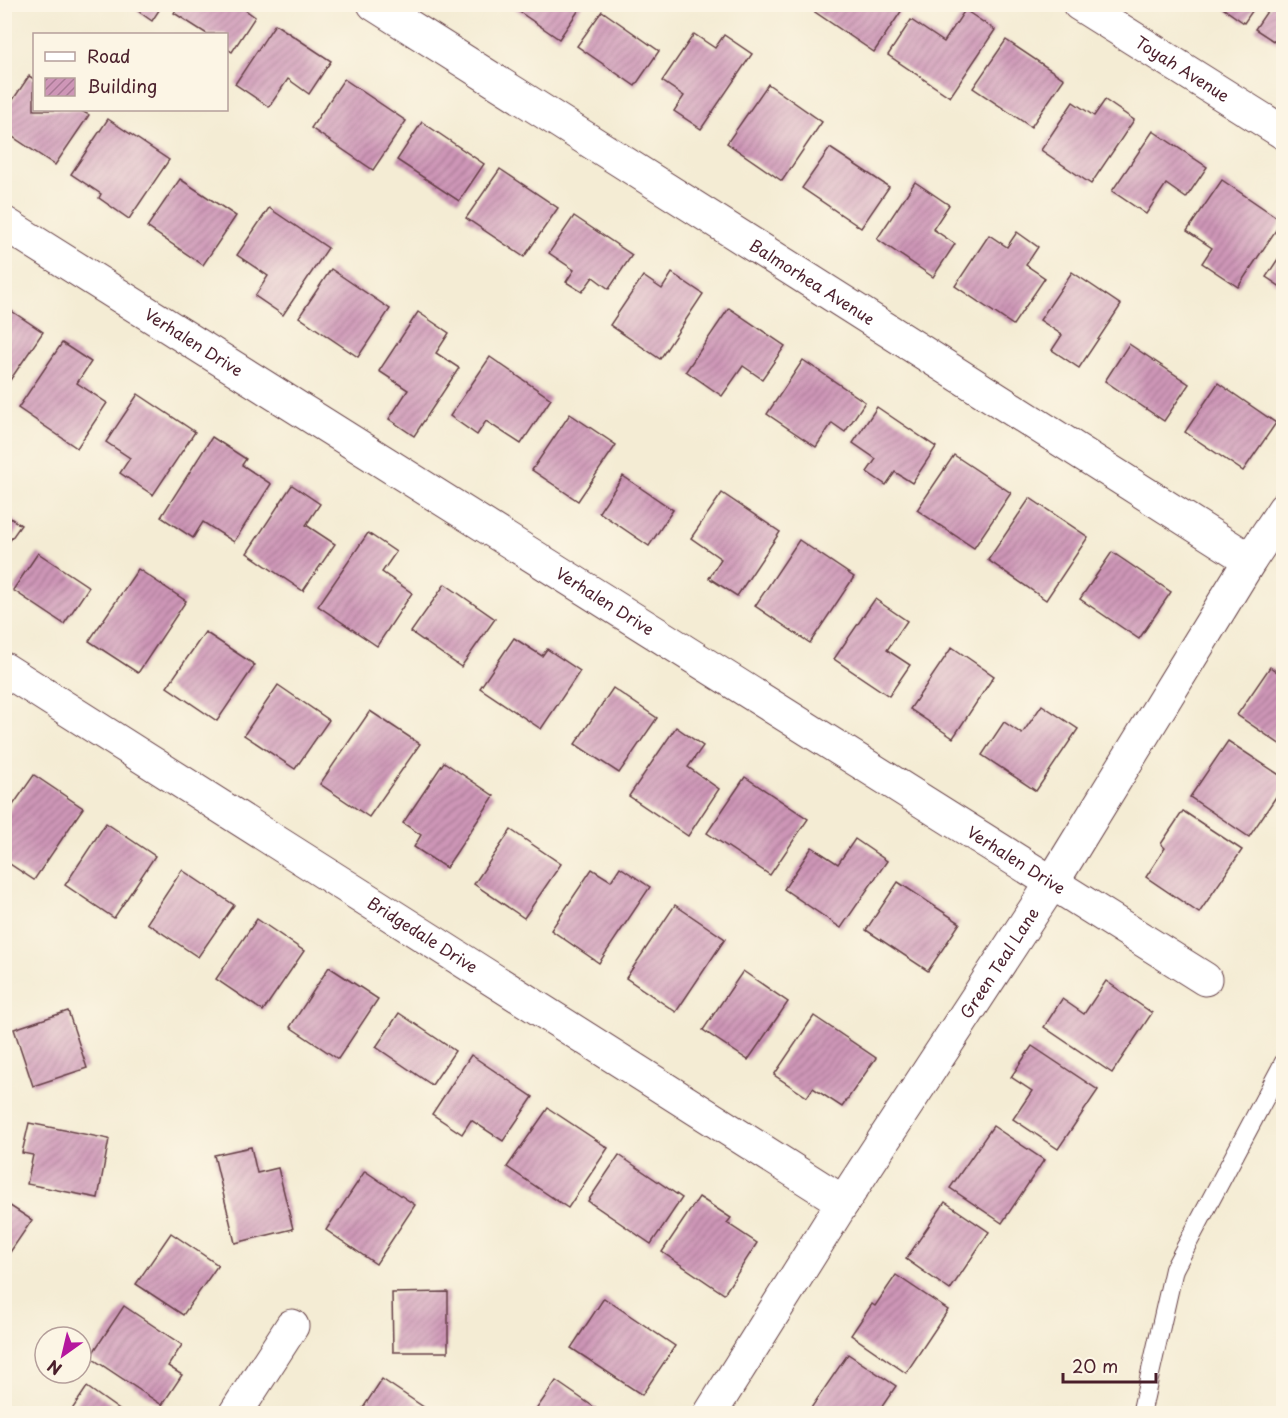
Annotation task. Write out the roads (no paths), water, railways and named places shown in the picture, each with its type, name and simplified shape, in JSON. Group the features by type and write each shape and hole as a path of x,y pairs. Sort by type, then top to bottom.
{"street":[{"name":"Balmorhea Avenue","path":"374,4 1250,560"},
{"name":"Toyah Avenue","path":"1079,4 1284,133"},
{"name":"Verhalen Drive","path":"4,223 1205,979"},
{"name":"Green Teal Lane","path":"710,1413 843,1202 1052,883 1250,560 1284,509"},
{"name":"Bridgedale Drive","path":"4,669 843,1202"},
{"path":"235,1413 292,1326"}],"lane":[{"path":"1141,1413 1174,1269 1284,1062"}]}
